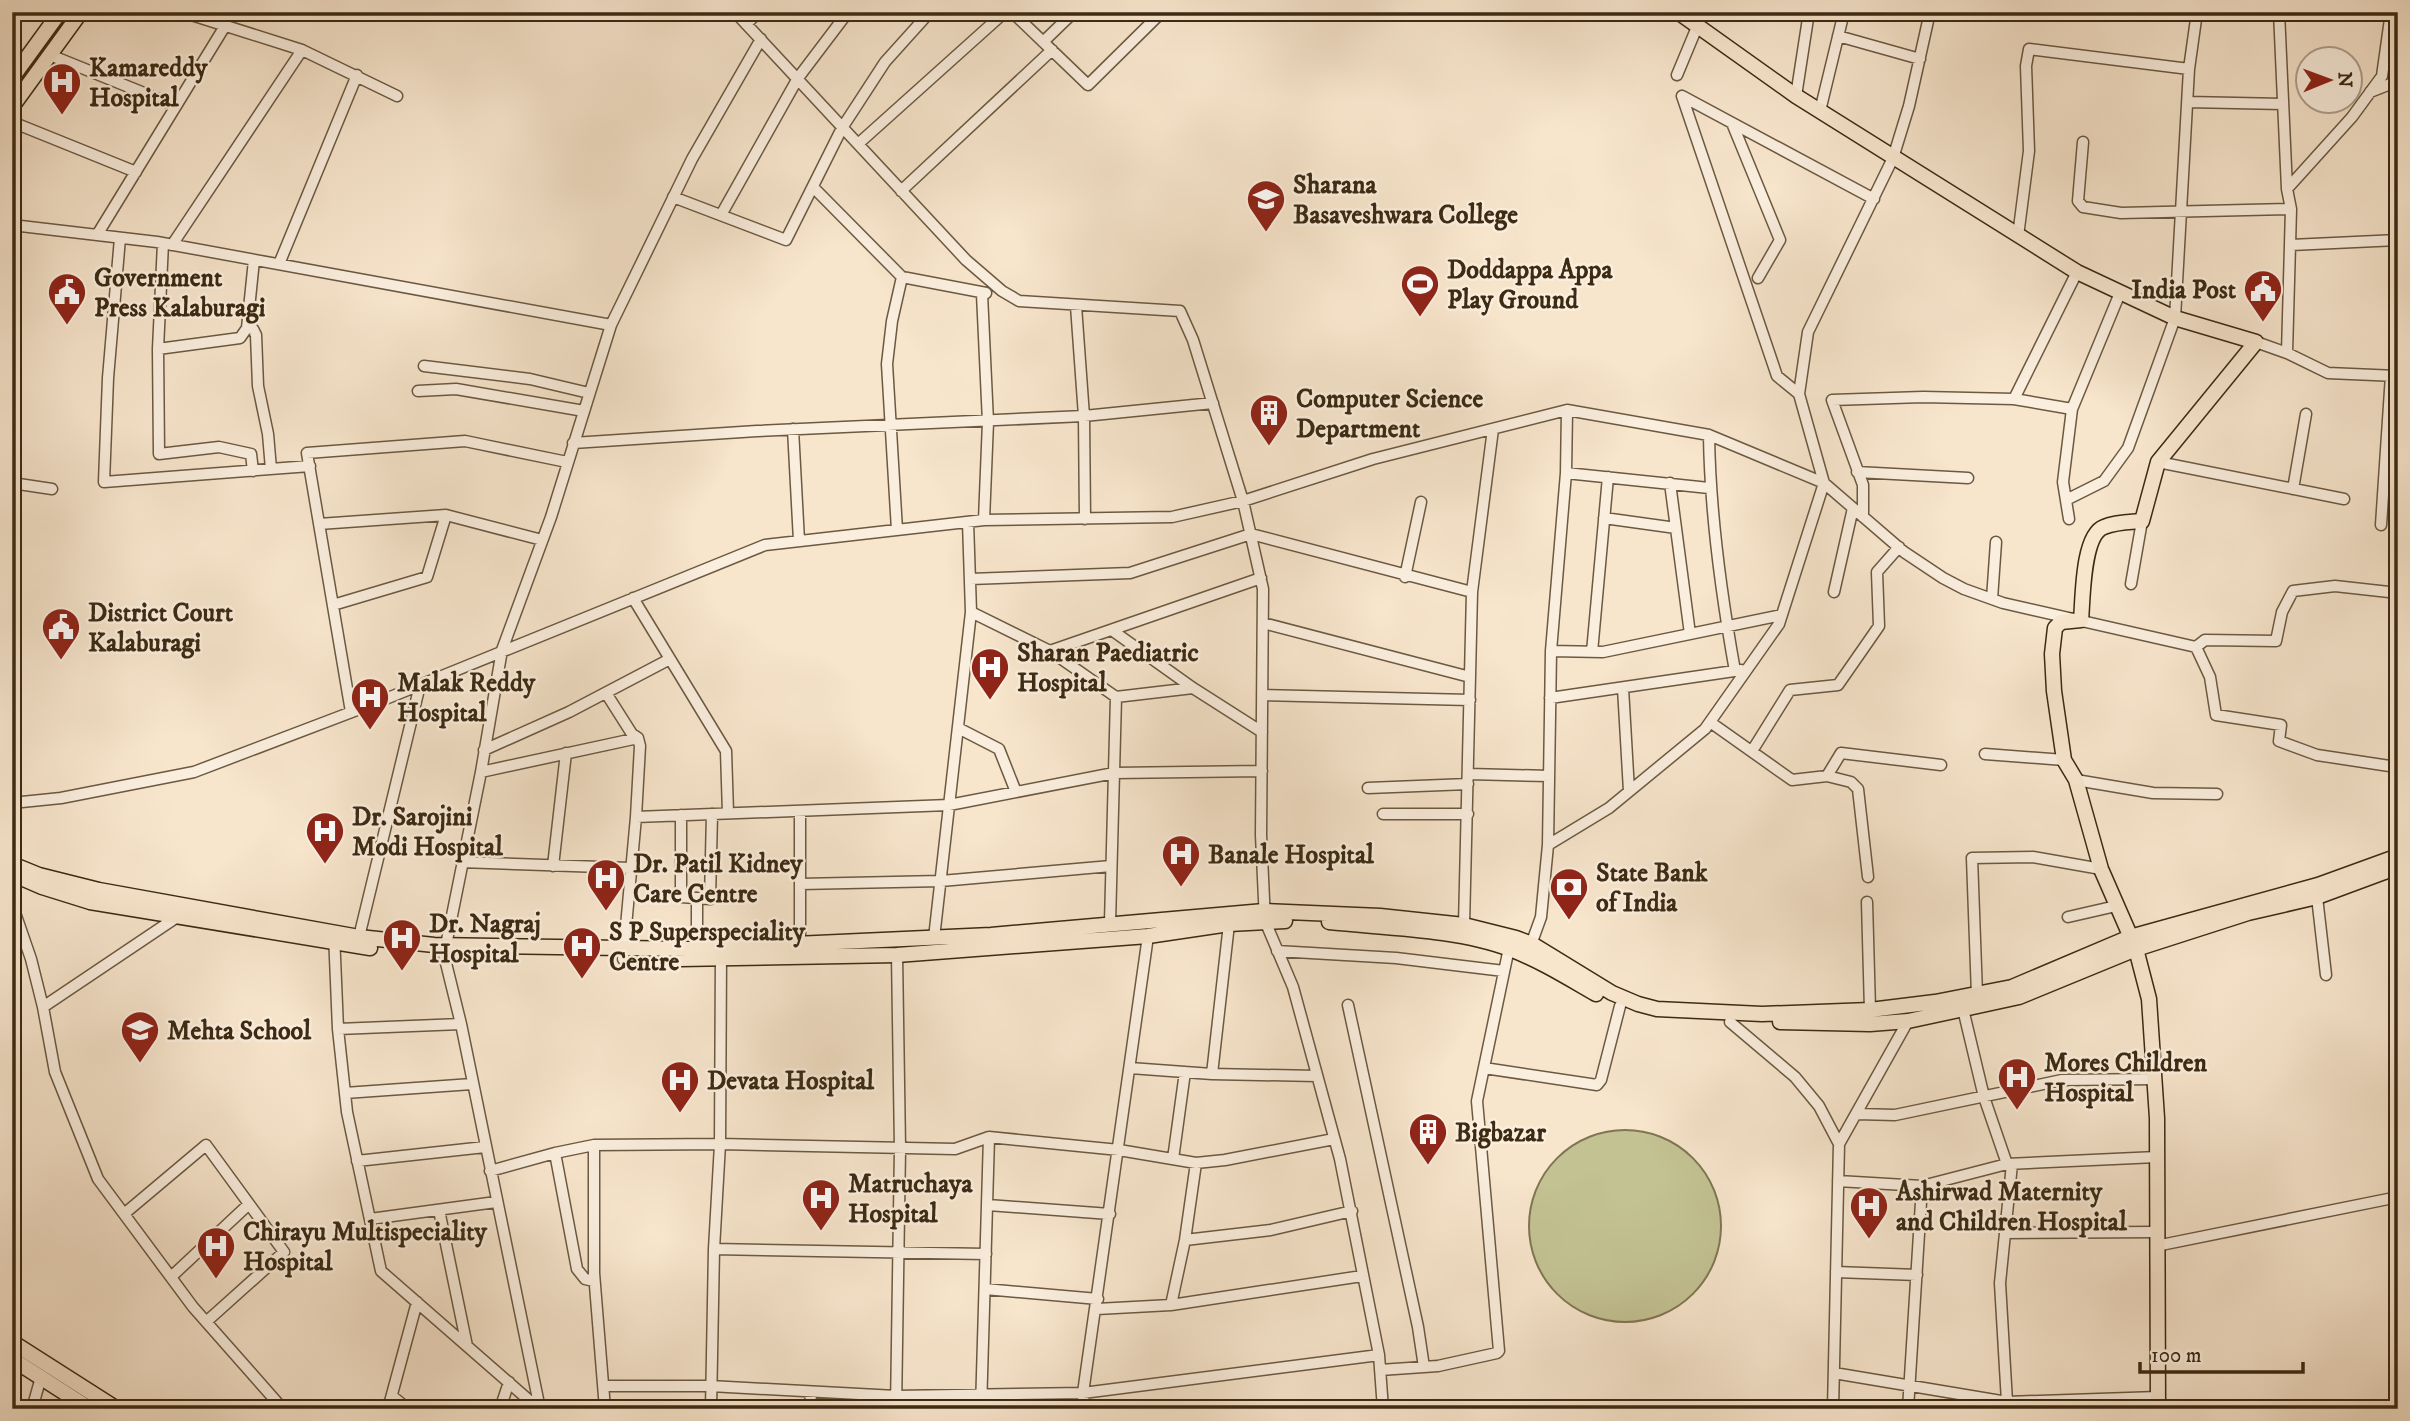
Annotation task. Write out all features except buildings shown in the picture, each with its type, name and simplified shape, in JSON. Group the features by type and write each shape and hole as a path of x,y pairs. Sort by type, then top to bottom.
{"main road":[{"path":"12,78 60,12"},
{"path":"12,107 81,12"},
{"path":"1678,12 1796,96 2077,272 2175,318 2256,342 2158,462 2142,521 2103,527 2095,533 2087,557 2081,620 2062,622 2055,628 2053,640 2054,691 2064,760 2076,780 2101,869 2133,943 2150,999 2157,1157 2158,1403"},
{"path":"623,954 697,948 721,953 800,943 934,938 1110,923 1264,916 1380,916 1490,930 1612,993 1657,1009 1762,1014 1870,1010 1977,995 2034,979 2133,943 2318,886 2398,856"},
{"path":"12,864 72,885 178,910 334,938 445,950 897,955 1148,936 1264,916 1445,935 1529,950 1620,1006 1645,1014 1682,1020 1870,1024 1908,1021 2019,997 2133,943 2317,897 2398,867"},
{"path":"12,874 70,897 178,910"},
{"path":"334,938 359,937 445,950"},
{"path":"12,1342 117,1409"},
{"path":"12,1359 90,1409"}],"street":[{"path":"181,12 302,50 397,96"},
{"path":"735,12 966,260 1002,291 1019,301 1181,311 1193,340 1243,501 1261,578 1261,835 1264,916 1293,986 1352,1211 1379,1355 1383,1409"},
{"path":"746,24 759,12"},
{"path":"721,215 798,79 848,12"},
{"path":"673,197 786,240 842,128 885,62 930,12"},
{"path":"859,144 1005,12"},
{"path":"1012,12 1088,85 1162,12"},
{"path":"1044,42 1074,12"},
{"path":"1796,96 1809,12"},
{"path":"1820,111 1844,12"},
{"path":"1548,845 1609,808 1705,729 1783,615 1824,483 1799,394 1808,332 1894,158 1930,15 1905,12"},
{"path":"2066,500 2105,481 2128,449 2175,318 2189,69 2197,12"},
{"path":"2279,12 2287,189 2291,209 2287,353"},
{"path":"2287,189 2353,117 2382,76 2391,12"},
{"path":"97,236 225,26"},
{"path":"1677,75 1697,27"},
{"path":"1838,36 1920,59"},
{"path":"539,1409 445,950 481,772 502,650 542,540 611,325 692,159 761,39"},
{"path":"2018,236 2029,151 2026,66 2029,49 2189,69"},
{"path":"253,471 251,454 219,447 159,454 158,349 167,244 302,50"},
{"path":"901,191 1052,50"},
{"path":"50,55 176,106"},
{"path":"279,264 358,75"},
{"path":"2370,92 2398,81"},
{"path":"1799,394 1777,376 1682,96 1874,200"},
{"path":"2188,102 2283,104"},
{"path":"12,122 136,172"},
{"path":"1732,123 1780,240 1758,278"},
{"path":"2082,142 2079,205 2121,214 2291,209"},
{"path":"814,188 902,277 982,293 1002,291"},
{"path":"12,225 167,244 611,325"},
{"path":"120,238 108,378 104,482 310,467"},
{"path":"2291,245 2398,240"},
{"path":"158,349 240,338 247,328 254,260"},
{"path":"2014,400 2077,272"},
{"path":"897,530 887,364 892,321 902,277"},
{"path":"982,293 988,422 984,520"},
{"path":"2069,519 2063,482 2072,409 2120,293"},
{"path":"1076,306 1084,416 1085,519"},
{"path":"247,328 253,329 256,335 257,375 268,434 271,469"},
{"path":"2256,342 2287,353 2328,373 2395,375 2381,525"},
{"path":"424,366 530,379 589,393"},
{"path":"418,391 456,389 584,411"},
{"path":"1863,517 1863,485 1832,400 1923,397 2014,400 2072,409"},
{"path":"573,443 793,429 1084,416 1213,403"},
{"path":"1529,950 1541,917 1545,896 1551,651 1566,473 1567,410"},
{"path":"12,803 61,798 194,772 420,685 765,545 984,520 1172,517 1243,501 1373,459 1567,410 1709,435 1824,483 1899,547 1943,578 1993,599 2196,647 2206,640 2276,641 2282,612 2293,591 2335,586 2398,593"},
{"path":"2293,489 2306,414"},
{"path":"793,429 799,541"},
{"path":"1464,925 1472,592 1493,429"},
{"path":"1709,435 1709,488 1735,671"},
{"path":"351,712 307,453 465,441 567,462"},
{"path":"2158,462 2344,499"},
{"path":"1857,472 1968,478"},
{"path":"1566,473 1709,488"},
{"path":"1592,652 1608,477"},
{"path":"12,483 52,489"},
{"path":"1670,484 1690,634"},
{"path":"1405,577 1421,502"},
{"path":"1834,592 1853,508"},
{"path":"320,524 446,515 542,540"},
{"path":"333,606 427,578 446,515"},
{"path":"1604,518 1676,528"},
{"path":"2131,584 2142,521"},
{"path":"934,938 971,612 968,522"},
{"path":"970,579 1130,573 1251,534 1405,577 1472,592"},
{"path":"1993,599 1996,542"},
{"path":"1752,751 1790,690 1838,685 1879,626 1877,572 1899,547"},
{"path":"1050,651 1261,578"},
{"path":"633,598 726,751 729,813"},
{"path":"971,612 1050,651 1116,697 1193,688"},
{"path":"1551,651 1603,652 1783,615"},
{"path":"1263,623 1470,677"},
{"path":"1113,631 1193,688 1262,732"},
{"path":"2398,639 2398,781"},
{"path":"2196,647 2210,677 2216,715 2281,725 2279,741 2317,755 2396,766"},
{"path":"484,750 606,693 670,659"},
{"path":"1550,698 1747,669"},
{"path":"359,937 420,685"},
{"path":"1623,688 1629,791"},
{"path":"606,693 632,734 638,738 640,746 623,954"},
{"path":"1262,695 1470,700"},
{"path":"1110,923 1116,697"},
{"path":"1710,722 1792,779 1827,776 1851,782 1858,789 1868,877"},
{"path":"958,728 999,749 1016,792"},
{"path":"481,772 638,738"},
{"path":"553,866 566,753"},
{"path":"1827,776 1841,753 1941,765"},
{"path":"1985,754 2064,760"},
{"path":"636,817 949,805 1114,773 1262,771"},
{"path":"1368,788 1468,779 1549,776"},
{"path":"2076,780 2153,793 2217,794"},
{"path":"800,811 800,943"},
{"path":"681,815 681,897 710,899 712,814"},
{"path":"1383,814 1468,814"},
{"path":"1977,995 1972,858 2032,857 2101,869"},
{"path":"461,862 630,868"},
{"path":"800,884 941,881 1111,866"},
{"path":"2317,897 2326,975"},
{"path":"697,898 697,948"},
{"path":"1867,902 1870,1010"},
{"path":"12,904 43,1007 55,1072 98,1178 206,1322 283,1409"},
{"path":"2068,917 2116,906"},
{"path":"43,1007 178,910"},
{"path":"1212,1074 1229,924"},
{"path":"1084,1409 1083,1393 1148,936"},
{"path":"334,938 338,1029 345,1093 381,1271 539,1409"},
{"path":"1380,1370 1446,1365 1499,1351 1477,1101 1509,948"},
{"path":"1277,951 1396,958 1504,971"},
{"path":"711,1409 714,1249 720,1144 721,953"},
{"path":"896,1409 900,1148 897,955"},
{"path":"1348,1005 1418,1326 1424,1367"},
{"path":"1484,1068 1597,1085 1601,1080 1620,1006"},
{"path":"1963,1009 1984,1097 2010,1164 2000,1283 2007,1402"},
{"path":"1839,1144 1908,1021"},
{"path":"1730,1022 1795,1077 1819,1106 1839,1144 1833,1408 1793,1409"},
{"path":"338,1029 461,1024"},
{"path":"1130,1068 1212,1074 1317,1076"},
{"path":"1173,1159 1185,1072"},
{"path":"1857,1114 1895,1115 2062,1080 2155,1079"},
{"path":"345,1093 472,1084"},
{"path":"490,1171 594,1145 720,1144 954,1149 989,1137 1119,1150 1196,1163 1334,1139"},
{"path":"981,1409 989,1137"},
{"path":"124,1214 206,1144 284,1252 206,1322"},
{"path":"594,1145 594,1281 605,1409"},
{"path":"357,1161 485,1147"},
{"path":"555,1153 577,1269 585,1279 594,1281"},
{"path":"1838,1181 1922,1186 2010,1164 2157,1157"},
{"path":"1171,1305 1185,1240 1196,1163"},
{"path":"1908,1409 1922,1186"},
{"path":"2005,1233 2156,1239 2398,1197"},
{"path":"370,1219 496,1202"},
{"path":"170,1277 249,1204"},
{"path":"988,1205 1110,1214"},
{"path":"439,1210 467,1346"},
{"path":"1185,1240 1271,1230 1352,1211"},
{"path":"714,1249 986,1254"},
{"path":"1836,1272 1917,1275"},
{"path":"985,1289 1097,1304 1171,1305 1363,1276"},
{"path":"388,1409 417,1303"},
{"path":"604,1386 710,1386 896,1396 1083,1393 1379,1355"},
{"path":"1834,1373 2007,1402 2120,1398 2158,1403"},
{"path":"32,1409 41,1377"},
{"path":"500,1409 509,1382"},
{"path":"810,1409 811,1392"},
{"path":"392,1396 408,1409"},
{"path":"2104,1409 2120,1398"}],"shaded area":[{"path":"1625,1130 1662,1137 1693,1158 1714,1189 1721,1226 1714,1263 1693,1294 1662,1315 1625,1322 1588,1315 1557,1294 1536,1263 1529,1226 1536,1189 1557,1158 1588,1137"}],"place":[{"name":"Kamareddy Hospital","path":"62,116"},
{"name":"Sharana Basaveshwara College","path":"1266,233"},
{"name":"Doddappa Appa Play Ground","path":"1420,318"},
{"name":"India Post","path":"2263,323"},
{"name":"Government Press Kalaburagi","path":"67,326"},
{"name":"Computer Science Department","path":"1269,447"},
{"name":"District Court Kalaburagi","path":"61,661"},
{"name":"Sharan Paediatric Hospital","path":"990,701"},
{"name":"Malak Reddy Hospital","path":"370,731"},
{"name":"Dr. Sarojini Modi Hospital","path":"325,865"},
{"name":"Banale Hospital","path":"1181,888"},
{"name":"Dr. Patil Kidney Care Centre","path":"606,912"},
{"name":"State Bank of India","path":"1569,921"},
{"name":"Dr. Nagraj Hospital","path":"402,972"},
{"name":"S P Superspeciality Centre","path":"582,980"},
{"name":"Mehta School","path":"140,1064"},
{"name":"Mores Children Hospital","path":"2017,1111"},
{"name":"Devata Hospital","path":"680,1114"},
{"name":"Bigbazar","path":"1428,1166"},
{"name":"Matruchaya Hospital","path":"821,1232"},
{"name":"Ashirwad Maternity and Children Hospital","path":"1869,1240"},
{"name":"Chirayu Multispeciality Hospital","path":"216,1280"}]}
